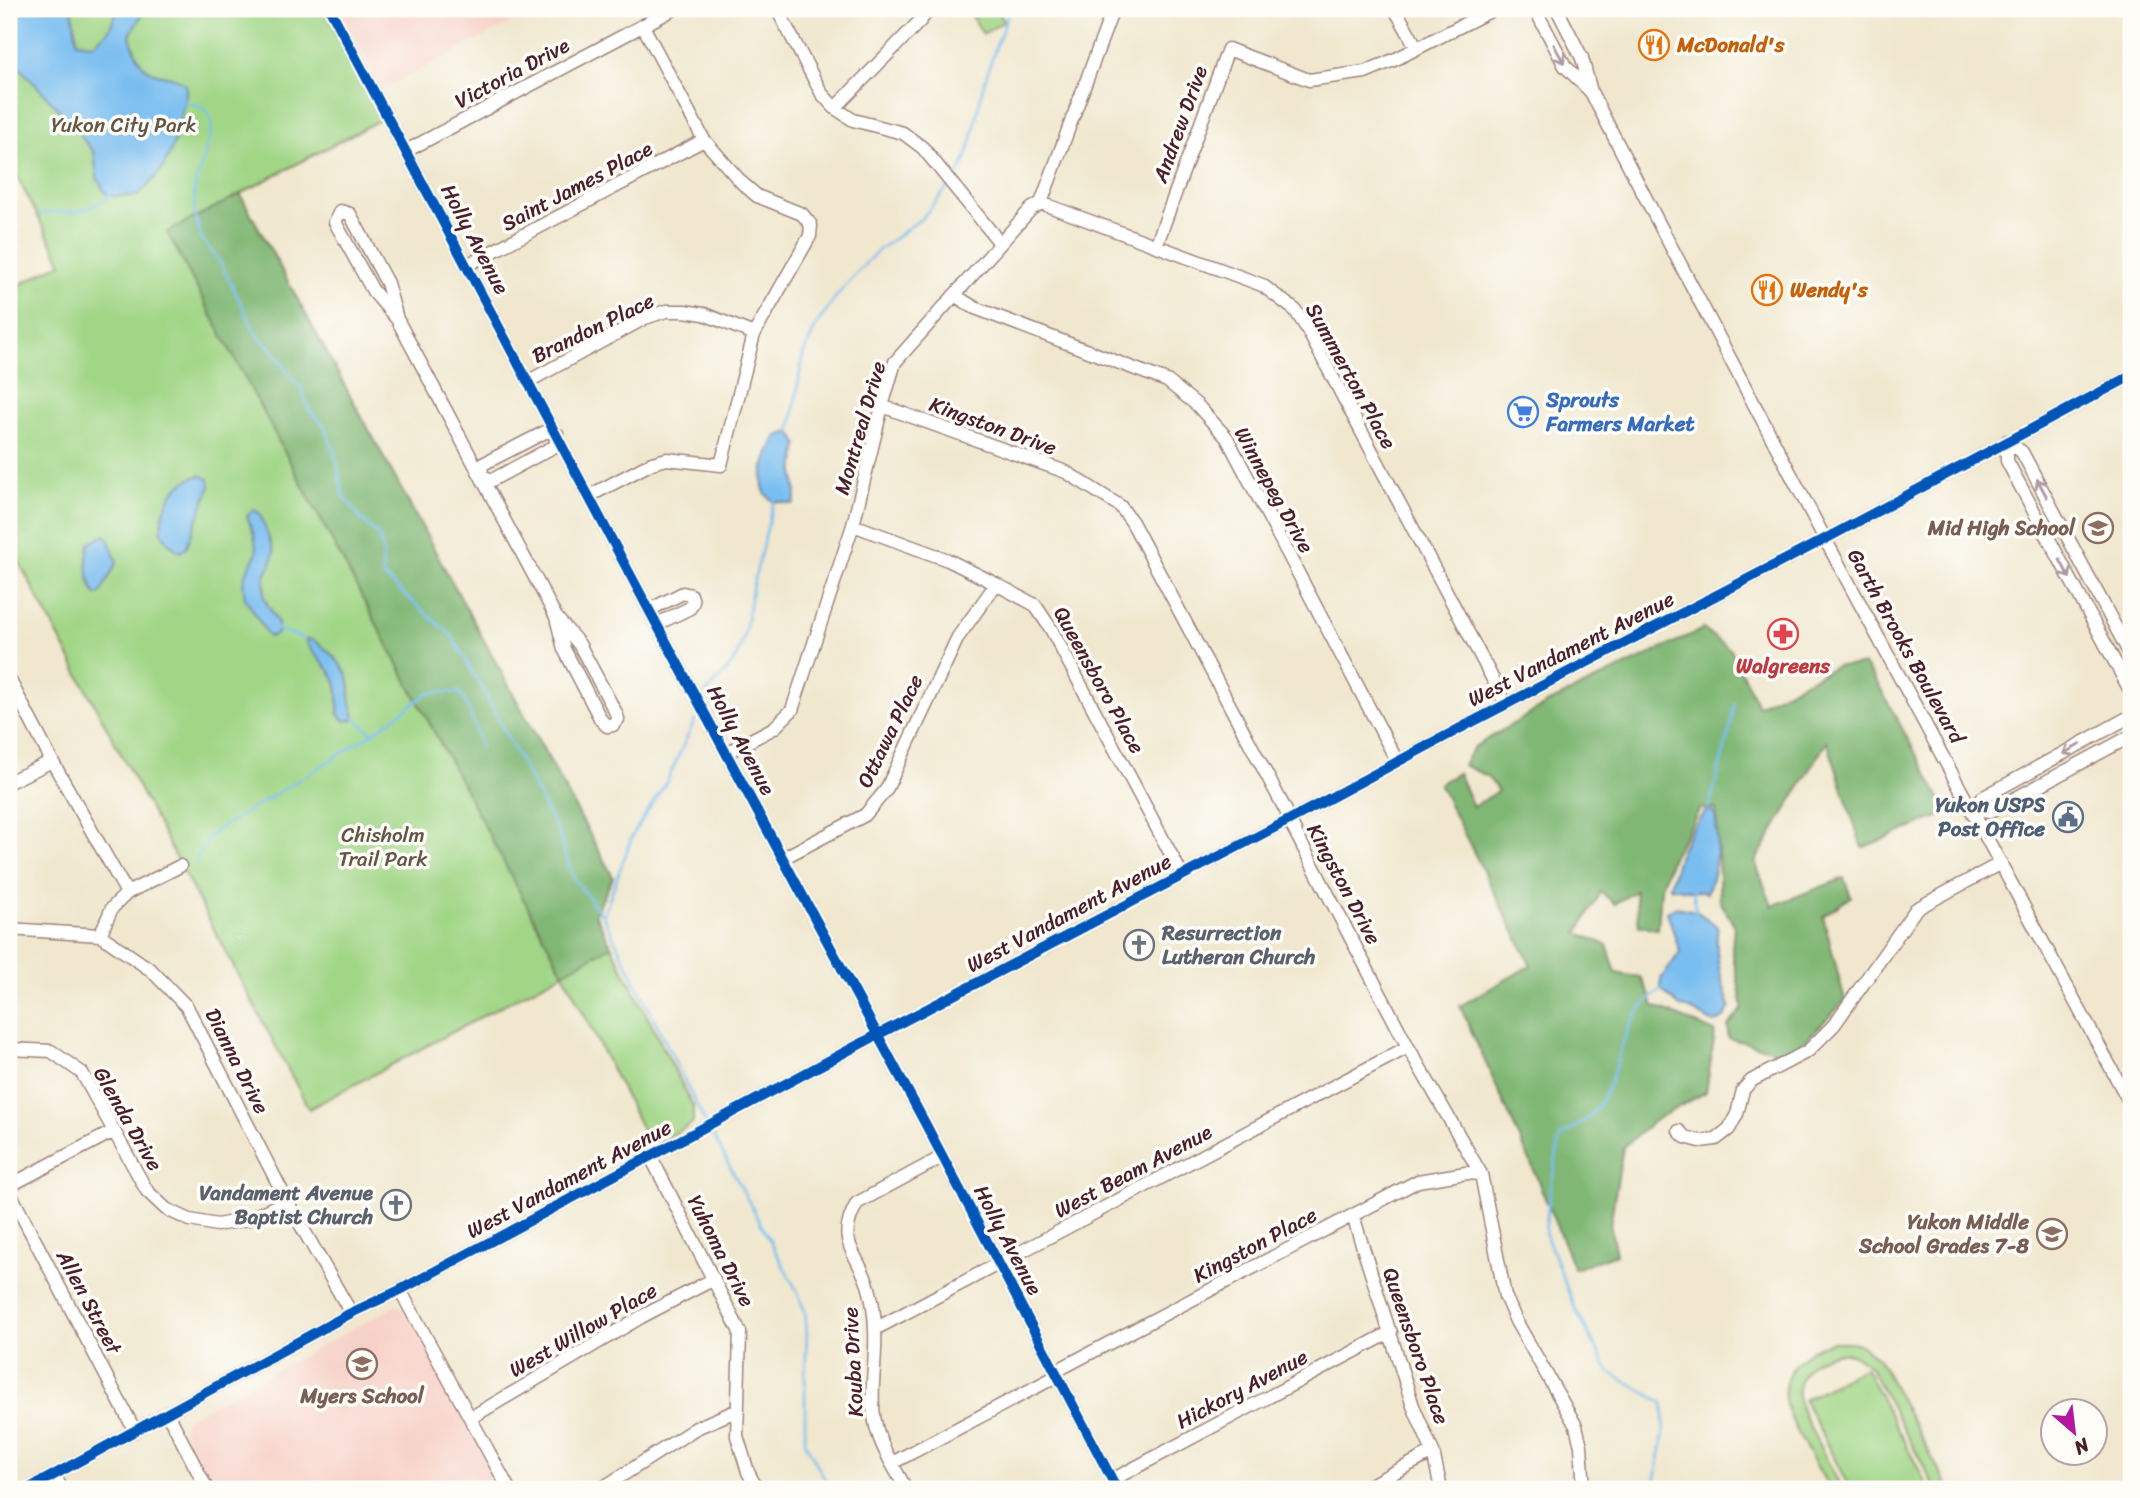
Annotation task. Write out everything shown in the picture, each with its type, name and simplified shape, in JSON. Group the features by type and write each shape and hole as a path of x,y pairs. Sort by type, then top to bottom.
{"street":[{"name":"Holly Avenue","path":"330,9 1000,1264 1115,1487"},
{"name":"Victoria Drive","path":"406,151 674,9"},
{"path":"777,9 822,94 835,108 853,120 903,133 923,148 1000,243"},
{"path":"835,108 929,9"},
{"name":"Montreal Drive","path":"726,753 774,728 792,710 853,526 895,362 1031,209 1041,203 1113,9"},
{"path":"1395,9 1417,48"},
{"name":"Andrew Drive","path":"1156,246 1228,49 1309,80 1365,72 1396,60 1494,9"},
{"name":"Garth Brooks Boulevard","path":"1535,9 1565,66 1591,92"},
{"name":"Garth Brooks Boulevard","path":"1557,9 1582,58 1591,92 1825,539 2131,1105"},
{"path":"589,496 652,463 667,459 721,465 754,334 810,236 811,225 802,214 757,196 704,140 643,26"},
{"name":"Saint James Place","path":"467,265 704,140"},
{"name":"Summerton Place","path":"1041,203 1262,285 1295,310 1506,704"},
{"path":"397,318 373,290 335,222 340,211 350,214 387,284 397,318 480,475 556,617 579,644 604,690 618,719 613,724 607,726 601,720 564,649 556,617"},
{"name":"Winnepeg Drive","path":"954,295 975,308 1167,381 1196,405 1227,438 1397,761"},
{"name":"Brandon Place","path":"529,381 645,318 666,311 684,310 704,314 754,334"},
{"name":"West Vandament Avenue","path":"28,1489 351,1313 400,1290 877,1035 2131,376"},
{"name":"Kingston Drive","path":"882,406 1066,472 1120,506 1132,522 1408,1047 1480,1174 1505,1296 1516,1321 1576,1426 1581,1446 1584,1489"},
{"path":"480,475 483,464 547,431 557,434"},
{"path":"2007,442 2022,452 2131,656"},
{"path":"2007,442 2007,461 2131,692"},
{"path":"2040,521 2055,513"},
{"name":"Queensboro Place","path":"853,526 948,560 1034,605 1051,629 1182,875"},
{"name":"Ottawa Place","path":"783,858 864,815 877,803 886,790 957,637 996,584"},
{"path":"2079,594 2094,586"},
{"path":"649,610 683,593 691,595 694,602 690,608 657,624"},
{"path":"9,679 127,893"},
{"path":"1973,810 1982,798 2131,716"},
{"path":"2097,736 2105,750"},
{"path":"1973,810 1990,812 2131,736"},
{"path":"9,782 52,761"},
{"path":"2013,781 2021,796"},
{"path":"1679,1130 1685,1136 1700,1141 1716,1139 1729,1129 1737,1114 1743,1090 1751,1081 1808,1051 1834,1025 1916,909 2001,863"},
{"path":"9,929 100,935 112,908 127,893 180,866"},
{"name":"Dianna Drive","path":"100,935 151,970 187,1007 287,1201 351,1313"},
{"name":"West Beam Avenue","path":"875,1329 1408,1047"},
{"name":"Glenda Drive","path":"9,1049 51,1051 82,1073 147,1191 166,1209 190,1220 217,1225 249,1219 287,1201"},
{"path":"9,1189 114,1131"},
{"name":"Yuhoma Drive","path":"651,1157 740,1332 737,1436 748,1472 757,1489"},
{"name":"Kouba Drive","path":"906,1489 877,1431 872,1406 875,1329 868,1284 848,1244 846,1229 857,1203 942,1157"},
{"name":"Kingston Place","path":"892,1462 1418,1181 1466,1173 1480,1174"},
{"name":"Allen Street","path":"9,1189 135,1431"},
{"name":"Queensboro Place","path":"1353,1216 1413,1406 1433,1452 1441,1489"},
{"name":"West Willow Place","path":"472,1417 640,1317 714,1279"},
{"path":"400,1290 472,1417 509,1489"},
{"name":"Hickory Avenue","path":"1115,1487 1391,1332"},
{"path":"601,1489 696,1428 738,1410"},
{"path":"167,1414 207,1489"},
{"path":"1363,1489 1433,1452"},
{"path":"54,1475 62,1489"}],"shaded area":[{"path":"339,9 538,9 383,89"},
{"name":"Myers School","path":"395,1306 405,1308 504,1489 214,1489 183,1431 185,1420"}],"green space":[{"name":"Chisholm Trail Park","path":"9,9 325,9 383,118 240,194 613,877 595,914 693,1106 693,1123 651,1147 563,973 309,1109 9,543 9,290 62,263 9,161"},
{"path":"968,9 997,9 1004,21 983,34"},
{"path":"240,194 613,877 595,914 611,946 563,973 167,232"},
{"path":"1703,629 1731,650 1758,706 1836,666 1864,665 1878,684 1948,813 1862,848 1827,741 1755,862 1772,906 1844,878 1851,897 1823,916 1845,1001 1791,1055 1728,1038 1728,1026 1743,1008 1732,950 1734,925 1720,901 1716,809 1700,809 1671,859 1661,887 1658,929 1639,926 1635,891 1615,904 1601,892 1578,933 1607,945 1616,973 1641,978 1654,1006 1715,1032 1706,1092 1658,1118 1623,1147 1610,1225 1616,1254 1574,1269 1530,1161 1460,1006 1531,965 1439,784 1458,773 1473,807 1498,791 1487,776 1463,765 1474,747 1552,701"},
{"path":"1832,1342 1858,1344 1878,1358 1949,1489 1936,1489 1870,1367 1857,1357 1837,1353 1813,1362 1798,1385 1803,1414 1842,1489 1830,1489 1787,1409 1785,1389 1791,1370 1797,1362 1813,1350"},
{"path":"1865,1367 1929,1489 1850,1489 1804,1400"}],"water":[{"path":"9,9 72,9 77,42 94,44 109,30 118,9 145,9 130,35 138,57 149,71 174,78 186,85 186,94 172,150 150,184 137,196 114,196 105,193 97,177 94,152 16,64 9,64"},
{"path":"791,432 798,444 794,471 794,504 773,501 765,493 762,479 777,436"},
{"path":"200,475 209,479 210,487 186,548 180,552 163,535 163,515 176,489"},
{"path":"254,509 260,514 274,552 265,575 264,598 278,623 277,634 269,637 245,598 243,583 257,552 247,516"},
{"path":"105,535 117,562 100,594 96,595 90,583 87,557 89,544"},
{"path":"305,639 322,646 344,670 349,681 355,719 345,721 338,714 338,693 334,679"},
{"path":"1708,809 1715,814 1717,844 1707,893 1670,887 1683,845"},
{"path":"1675,907 1696,911 1718,927 1717,957 1730,1007 1724,1018 1714,1023 1680,1007 1661,989 1661,979 1680,952 1667,912"}],"waterway":[{"path":"954,181 969,148 983,87 1010,9"},
{"path":"182,101 200,106 208,113 212,122 195,185 194,211 201,238 220,262 257,335 274,351 291,378 300,386 310,411 324,425 336,457 343,495 360,518 379,536 383,552 382,575 452,636 557,830 573,877 603,916 705,1122"},
{"path":"790,435 803,355 817,324 838,294 876,252 922,218 949,186"},
{"path":"40,215 85,209 110,195"},
{"path":"706,693 736,658 744,636 752,589 774,500"},
{"path":"277,629 305,639"},
{"path":"307,775 373,733 428,693 459,692 469,711 481,747"},
{"path":"1708,810 1734,704"},
{"path":"355,719 373,733"},
{"path":"603,916 633,834 667,781 695,720"},
{"path":"195,863 209,837 300,779"},
{"path":"1693,889 1694,912"},
{"path":"1654,1489 1664,1431 1663,1403 1609,1372 1573,1304 1545,1232 1560,1137 1586,1120 1598,1106 1613,1075 1629,1028 1648,1000 1664,988"},
{"path":"709,1128 798,1293 805,1312 805,1442 830,1489"}],"cycle path":[{"path":"330,9 925,1123 1117,1489"},
{"path":"28,1489 351,1313 400,1290 877,1035 2131,376"}],"place":[{"name":"McDonald's","path":"1654,45"},
{"name":"Wendy's","path":"1767,290"},
{"name":"Sprouts Farmers Market","path":"1523,412"},
{"name":"Mid High School","path":"2098,528"},
{"name":"Walgreens","path":"1783,634"},
{"name":"Yukon USPS Post Office","path":"2068,817"},
{"name":"Resurrection Lutheran Church","path":"1139,945"},
{"name":"Vandament Avenue Baptist Church","path":"396,1205"},
{"name":"Yukon Middle School Grades 7-8","path":"2052,1234"},
{"name":"Myers School","path":"362,1364"}],"park label":[{"name":"Yukon City Park","path":"124,125"}]}
